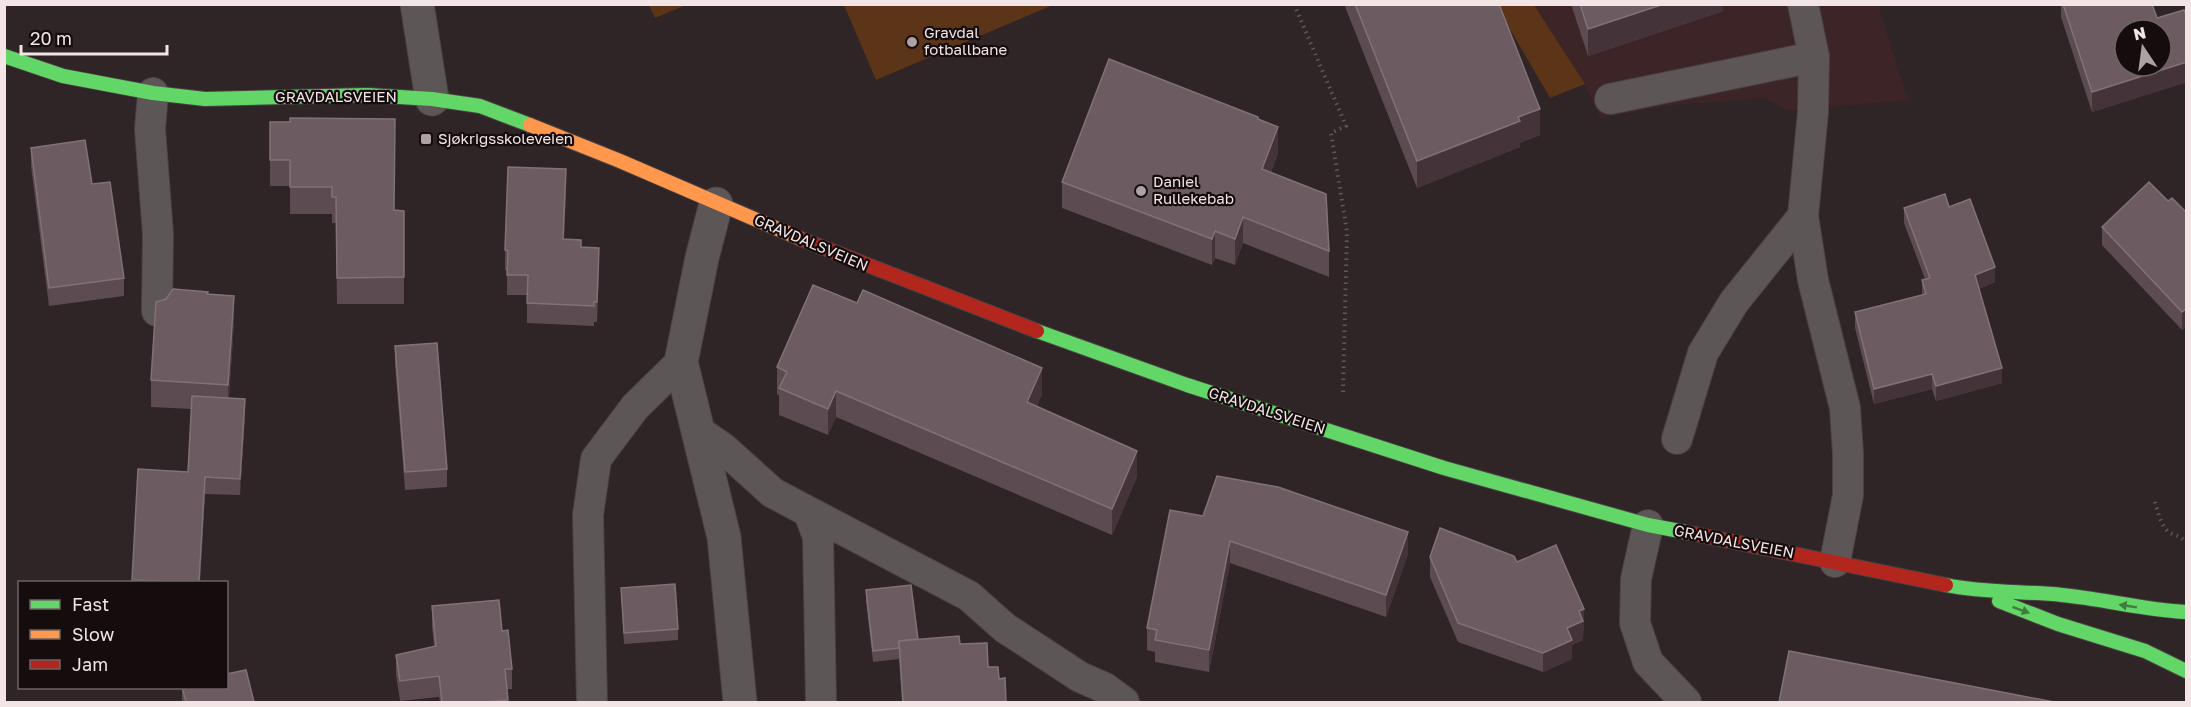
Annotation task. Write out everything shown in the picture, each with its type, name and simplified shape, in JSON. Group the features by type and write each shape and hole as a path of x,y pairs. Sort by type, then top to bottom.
{"main road":[{"name":"GRAVDALSVEIEN","path":"4,56 63,76 153,93 205,99 367,95 432,99 480,106 544,129 871,268 1073,345 1177,382 1444,468 1648,525 1966,589 2064,595 2152,609 2187,612"},
{"name":"GRAVDALSVEIEN","path":"1966,589 2058,624 2145,651 2187,671"}],"street":[{"path":"417,4 432,99"},
{"path":"716,204 702,258 681,362 724,537 740,702"}],"lane":[{"path":"1803,4 1814,57 1813,112 1803,216 1813,280 1845,408 1848,495 1835,562"},
{"path":"1610,99 1814,57"},
{"path":"153,93 150,129 158,234 157,311"},
{"path":"1677,439 1703,353 1734,302 1803,216"},
{"path":"592,702 588,515 596,459 635,407 681,362"},
{"path":"697,430 723,448 773,493 969,596 1005,628 1080,676 1105,688 1124,702"},
{"path":"809,513 818,537 821,702"},
{"path":"1648,525 1636,579 1635,623 1648,662 1686,702"}],"path":[{"path":"1294,4 1346,126 1331,132 1347,232 1342,402"},
{"path":"2155,502 2168,532 2182,537 2187,543"}],"shaded area":[{"path":"649,5 686,5 655,18"},
{"name":"Gravdal fotballbane","path":"844,5 1053,5 876,80"},
{"path":"1496,5 1534,5 1585,84 1550,98"},
{"path":"1534,5 1878,5 1908,100 1788,111 1765,98 1675,105 1600,118 1585,84"}],"building":[{"path":"1355,4 1499,4 1540,109 1518,117 1520,121 1417,161"},
{"path":"1580,4 1664,4 1588,29"},
{"path":"2063,4 2152,4 2157,18 2113,18 2113,78 2136,78 2092,92"},
{"path":"2184,10 2187,18 2187,62 2173,66 2173,18 2157,18"},
{"path":"1109,59 1258,117 1278,127 1262,169 1326,194 1329,251 1243,217 1235,239 1215,231 1212,239 1062,182"},
{"path":"290,118 395,119 394,210 404,211 404,277 337,278 336,197 332,197 332,187 290,187 290,160 270,160 270,122 290,122"},
{"path":"85,140 92,184 110,182 124,278 49,288 31,148"},
{"path":"508,167 566,169 563,239 581,240 581,247 599,248 597,302 594,302 594,306 527,303 528,275 507,275 508,251 505,250"},
{"path":"2149,182 2168,201 2172,198 2187,213 2187,308 2182,312 2102,227"},
{"path":"1945,194 1949,207 1970,199 1995,267 1975,275 2002,368 1936,386 1932,374 1874,389 1855,312 1926,294 1922,280 1930,278 1904,208"},
{"path":"813,285 857,303 863,290 1042,368 1027,402 1137,451 1112,509 836,391 828,409 779,388 787,372 777,367"},
{"path":"173,289 234,296 228,385 151,380 156,302 166,299"},
{"path":"437,343 447,469 405,472 395,346"},
{"path":"192,396 245,399 240,479 205,477 199,581 132,580 138,469 188,472"},
{"path":"1217,476 1278,487 1408,532 1386,595 1230,541 1209,650 1155,640 1157,630 1147,628 1170,510 1203,516"},
{"path":"1440,528 1514,556 1517,562 1556,545 1584,609 1579,611 1583,621 1567,628 1572,640 1543,653 1458,623 1430,557"},
{"path":"675,584 678,629 624,633 621,588"},
{"path":"911,585 918,639 899,641 899,648 873,651 866,590"},
{"path":"499,600 502,631 508,630 512,669 505,669 508,700 442,702 439,676 400,681 396,655 436,646 432,606"},
{"path":"959,636 960,644 987,643 988,667 998,667 999,679 1005,678 1006,702 903,702 899,641"},
{"path":"1789,651 2054,702 1779,702"},
{"path":"246,670 254,702 186,702 183,689 228,689 228,674"}],"traffic: fast":[{"path":"4,56 63,76 153,93 205,99 367,95 432,99 480,106 530,125"},
{"path":"1037,331 1187,385 1444,468 1648,525 1685,532"},
{"path":"1946,585 1989,591 2062,595 2186,612"},
{"path":"1999,601 2058,624 2145,651 2186,671"}],"traffic: slow":[{"path":"530,125 801,239"}],"traffic: jam":[{"path":"801,239 1037,331"},
{"path":"1685,532 1946,585"}],"place":[{"name":"Gravdal fotballbane","path":"912,42"},
{"name":"Sjøkrigsskoleveien","path":"426,139"},
{"name":"Daniel Rullekebab","path":"1141,191"}]}
